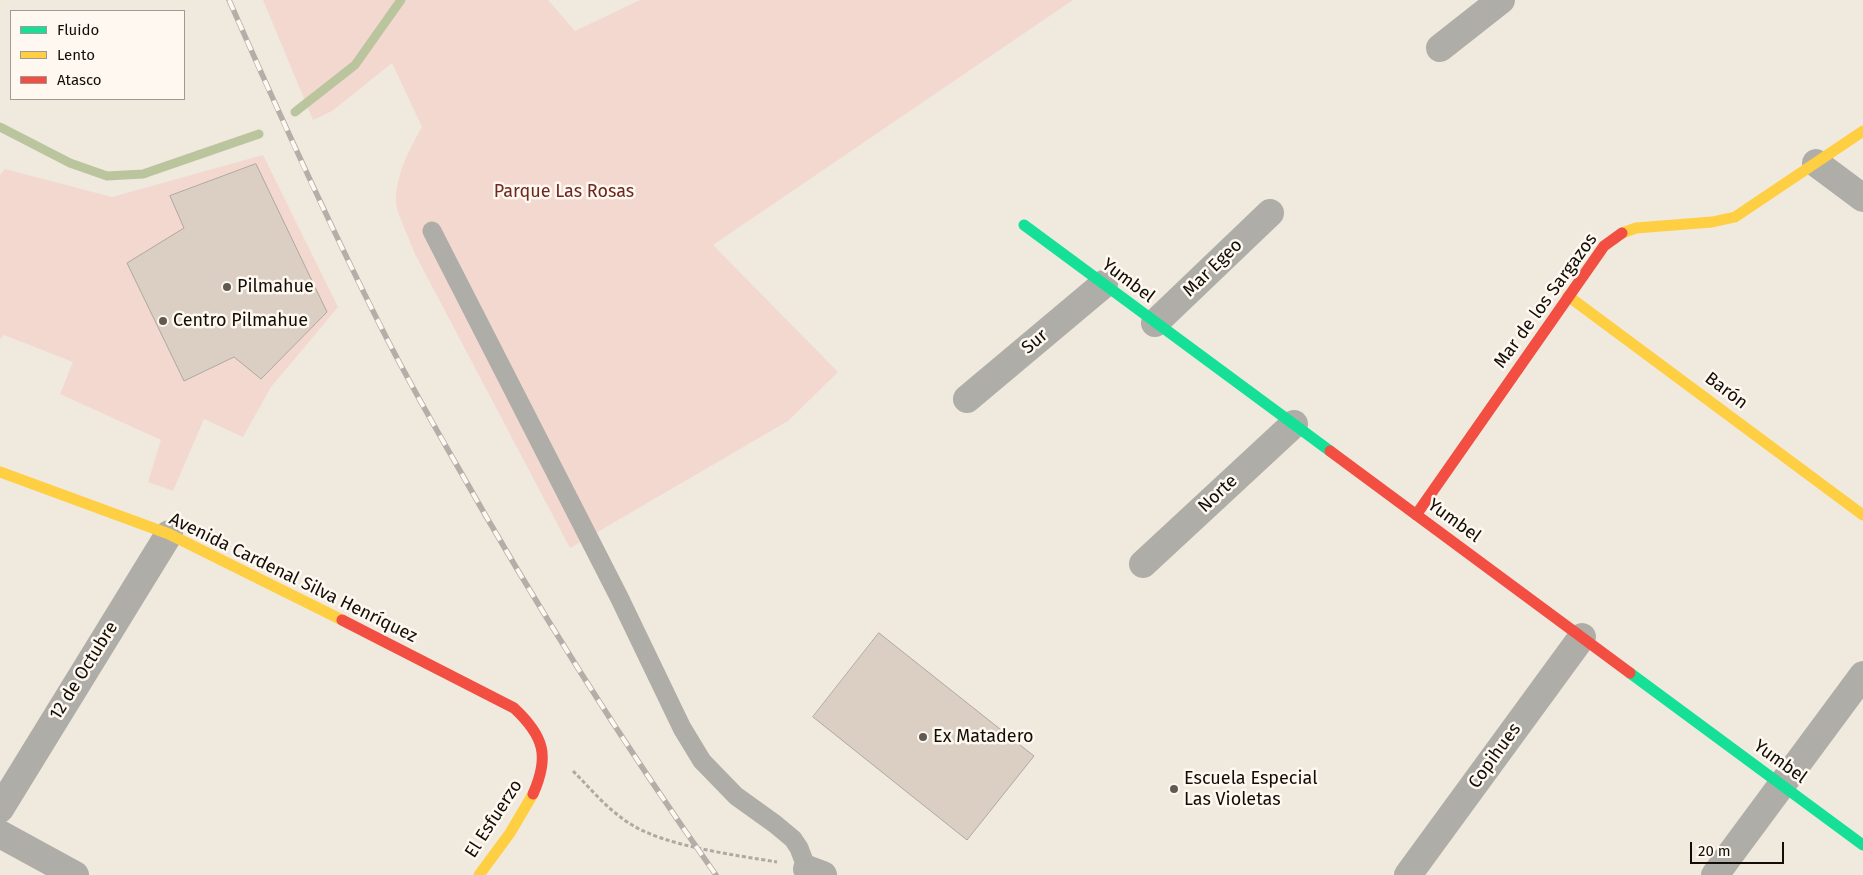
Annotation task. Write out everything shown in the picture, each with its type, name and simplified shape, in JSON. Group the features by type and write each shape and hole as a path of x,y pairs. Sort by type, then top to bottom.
{"street":[{"path":"1440,48 1501,0"},
{"name":"Mar de los Sargazos","path":"1416,515 1604,246 1618,235 1636,228 1712,222 1735,217 1863,131"},
{"path":"1816,163 1863,198"},
{"name":"Mar Egeo","path":"1155,322 1270,213"},
{"name":"Yumbel","path":"1024,225 1863,845"},
{"name":"Sur","path":"967,399 1104,284"},
{"name":"Barón","path":"1568,296 1863,515"},
{"name":"Norte","path":"1143,564 1294,424"},
{"name":"Avenida Cardenal Silva Henríquez","path":"0,472 169,534 234,565 514,708 536,732 543,752"},
{"name":"12 de Octubre","path":"0,809 169,534"},
{"name":"Copihues","path":"1408,875 1582,637"},
{"path":"1715,875 1863,675"},
{"name":"El Esfuerzo","path":"479,875 533,794 540,779 543,752"},
{"path":"0,834 75,875"}],"lane":[{"path":"432,231 614,588 682,728 702,761 736,796 776,824 793,839 815,872"}],"path":[{"path":"570,768 612,811 630,825 654,837 752,858"}],"green space":[{"name":"Parque Las Rosas","path":"263,0 548,0 575,31 640,0 1073,0 713,245 838,372 788,421 570,548 415,254 399,214 396,193 400,173 422,127 392,63 332,111 313,120"},
{"name":"Centro Pilmahue","path":"263,155 338,307 271,387 243,437 204,419 173,491 148,482 161,440 60,394 73,362 4,335 0,339 0,175 5,169 112,197"}],"building":[{"name":"Pilmahue","path":"256,164 327,312 261,379 234,357 184,381 127,263 184,228 170,196"},
{"name":"Ex Matadero","path":"879,633 1034,756 967,840 813,717"}],"waterway":[{"path":"295,112 355,65 401,0"},
{"path":"0,127 70,163 107,176 143,174 259,134"}],"railway":[{"path":"229,0 340,244 426,411 516,568 580,672 716,875"}],"traffic: fast":[{"path":"1024,225 1330,451"},
{"path":"1630,673 1863,845"}],"traffic: slow":[{"path":"1622,233 1636,228 1712,222 1735,217 1863,131"},
{"path":"1568,296 1863,515"},
{"path":"0,472 169,534 342,620"},
{"path":"479,875 510,833 533,794"}],"traffic: jam":[{"path":"1416,515 1604,246 1622,233"},
{"path":"1330,451 1630,673"},
{"path":"342,620 514,708 532,728 538,737 541,747 541,768 533,794"}],"place":[{"name":"Pilmahue","path":"227,287"},
{"name":"Centro Pilmahue","path":"163,321"},
{"name":"Ex Matadero","path":"923,737"},
{"name":"Escuela Especial Las Violetas","path":"1174,789"}]}
